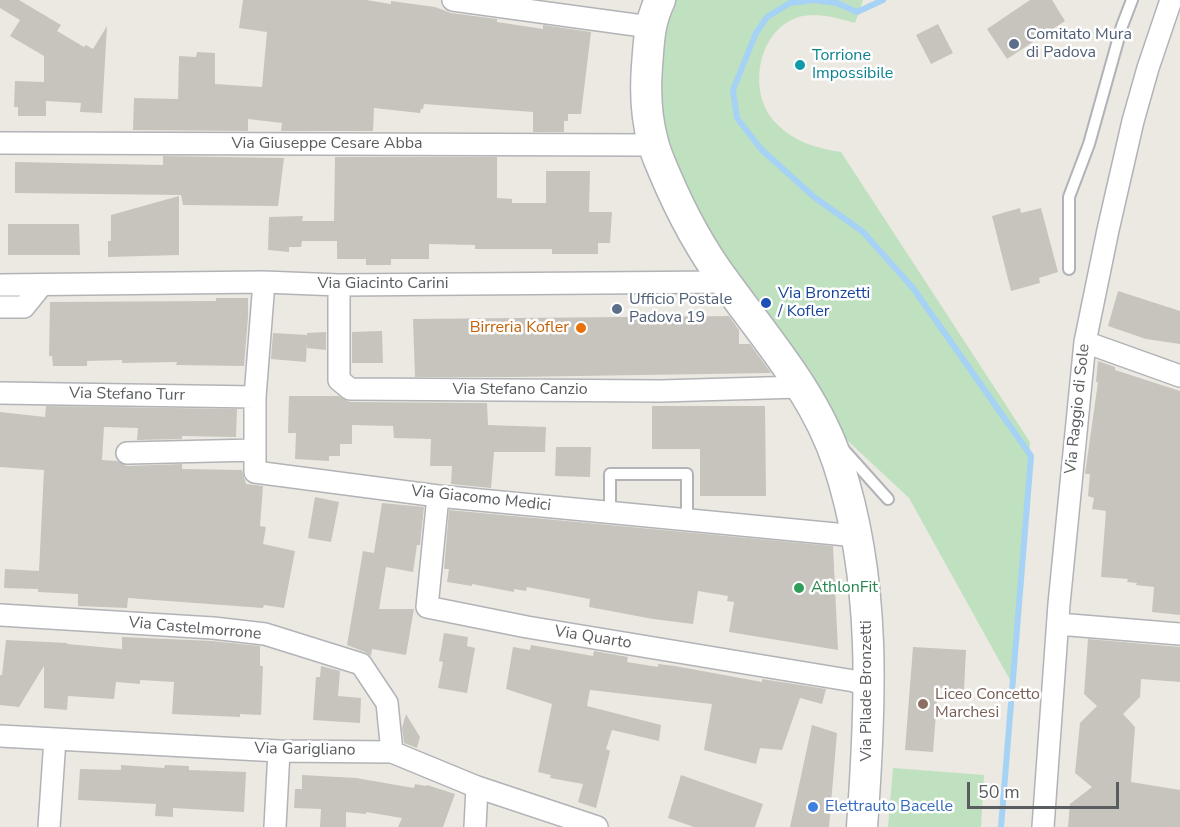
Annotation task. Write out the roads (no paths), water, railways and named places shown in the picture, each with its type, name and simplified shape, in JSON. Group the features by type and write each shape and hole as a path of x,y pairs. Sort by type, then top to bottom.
{"main road":[{"name":"Via Pilade Bronzetti","path":"655,14 645,92 653,145 671,189 695,234 725,282 762,330 800,387 825,430 838,462 865,582 869,687 862,827"}],"street":[{"path":"453,0 655,14"},
{"name":"Via Raggio di Sole","path":"1043,827 1058,624 1084,342 1133,121 1171,0"},
{"name":"Via Giuseppe Cesare Abba","path":"0,143 653,145"},
{"path":"127,453 255,450 255,397 264,282"},
{"name":"Via Giacinto Carini","path":"0,285 264,282 339,285 725,282"},
{"name":"Via Stefano Canzio","path":"339,285 339,380 350,390 661,391 800,387"},
{"path":"0,307 24,307 41,286"},
{"path":"1084,342 1180,376"},
{"name":"Via Stefano Turr","path":"0,393 255,397"},
{"name":"Via Giacomo Medici","path":"255,450 255,472 438,496 687,520 784,523 856,536"},
{"name":"Via Quarto","path":"438,496 427,608 527,627 854,681 869,687"},
{"name":"Via Castelmorrone","path":"0,615 213,628 265,634 361,664 387,703 392,752"},
{"path":"1058,624 1180,634"},
{"name":"Via Garigliano","path":"0,736 279,751 392,752 477,787 597,827"},
{"path":"49,827 55,738"},
{"path":"275,827 279,751"},
{"path":"475,827 477,787"}],"lane":[{"path":"1069,269 1069,197 1089,144 1122,26 1132,0"},
{"path":"825,430 888,499"},
{"path":"601,511 610,474 687,474 687,520"}],"waterway":[{"path":"883,0 857,12 837,3 814,0 790,3 767,17 756,33 733,90 737,118 761,149 814,197 863,232 913,288 1031,456 1001,827"}],"place":[{"name":"Comitato Mura di Padova","path":"1014,44"},
{"name":"Torrione Impossibile","path":"800,65"},
{"name":"Via Bronzetti / Kofler","path":"766,303"},
{"name":"Ufficio Postale Padova 19","path":"617,309"},
{"name":"Birreria Kofler","path":"581,328"},
{"name":"AthlonFit","path":"799,588"},
{"name":"Liceo Concetto Marchesi","path":"923,704"},
{"name":"Elettrauto Bacelle","path":"813,807"}]}
